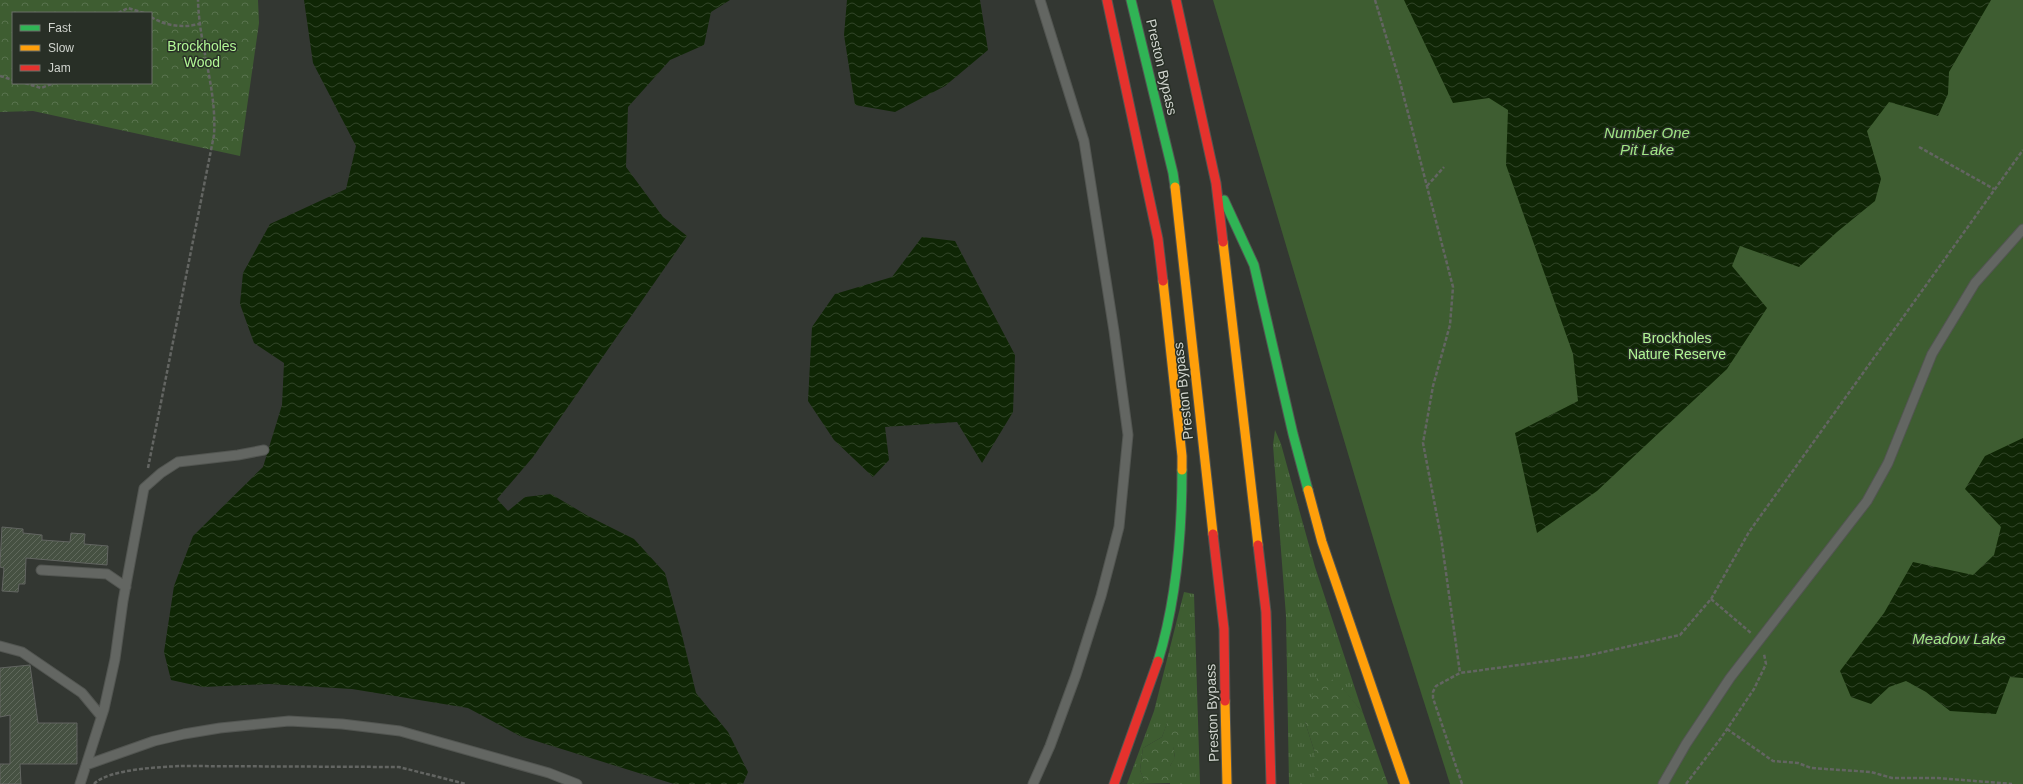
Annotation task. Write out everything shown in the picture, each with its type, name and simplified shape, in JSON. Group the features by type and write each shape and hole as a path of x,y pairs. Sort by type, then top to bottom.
{"highway":[{"path":"1107,0 1158,239 1182,456 1182,520 1172,603 1164,641 1153,677 1114,784"},
{"name":"Preston Bypass","path":"1131,0 1173,173 1224,629 1227,784"},
{"name":"Preston Bypass","path":"1176,0 1216,183 1266,612 1271,784"},
{"path":"1216,183 1254,265 1293,434 1322,542 1405,784"}],"lane":[{"path":"1033,784 1050,746 1071,689 1101,596 1119,527 1128,435 1114,331 1084,141 1040,0"},
{"path":"1663,784 1686,744 1730,678 1867,501 1888,462 1932,354 1975,283 2023,228"},
{"path":"80,784 102,716 115,659 144,488 161,473 178,462 238,455 264,450"},
{"path":"41,570 107,574 126,587"},
{"path":"0,646 22,652 82,693 102,716"},
{"path":"86,765 154,741 184,734 220,728 290,721 342,724 400,731 548,773 577,784"}],"path":[{"path":"144,488 214,135 216,112 199,24 198,0"},
{"path":"1375,0 1400,82 1453,287 1450,325 1432,386 1422,443 1441,538 1460,673"},
{"path":"120,12 128,8 141,12"},
{"path":"152,18 160,23 187,27 199,24"},
{"path":"0,76 12,80"},
{"path":"27,84 41,88 51,84"},
{"path":"1919,147 1994,189"},
{"path":"1462,784 1433,698 1433,692 1436,686 1460,673 1585,656 1680,635 1710,599 1749,532 2023,150"},
{"path":"1427,186 1444,167"},
{"path":"1727,730 1773,761 1798,763 1811,768 1871,772 1892,778 1938,778 2012,784"},
{"path":"94,784 97,781 119,773 152,768 181,766 399,767 466,784"}],"green space":[{"name":"Brockholes Wood","path":"0,0 258,0 259,23 240,156 33,111 0,112"},
{"name":"Brockholes Nature Reserve","path":"1213,0 2023,0 2023,784 1450,784 1391,598"},
{"path":"1275,430 1281,444 1315,567 1363,713 1338,683 1305,722 1315,753 1315,784 1289,784 1286,616 1273,445"},
{"path":"1184,592 1194,594 1200,784 1170,784 1170,766 1175,757 1168,721 1162,737 1143,748 1140,770 1144,781 1139,784 1127,784 1154,711"},
{"path":"1318,674 1338,682 1363,713 1388,784 1315,784 1315,753 1305,722"},
{"path":"1168,720 1181,735 1173,744 1175,758 1170,766 1171,783 1139,784 1144,781 1140,770 1143,748 1162,737"}],"water":[{"path":"304,0 730,0 711,12 704,45 670,60 628,107 626,167 663,217 687,236 533,457 497,499 508,511 525,497 551,494 588,516 634,539 665,573 696,693 728,732 748,772 743,784 674,784 520,736 468,708 352,689 269,684 203,687 171,680 164,652 174,586 193,536 263,467 282,405 284,363 254,343 240,304 243,273 270,224 346,189 356,146 313,63"},
{"path":"847,0 980,0 988,50 945,86 895,112 855,105 844,35"},
{"name":"Number One Pit Lake","path":"1404,0 1991,0 1949,72 1948,94 1938,116 1889,102 1867,131 1881,179 1875,201 1837,232 1799,267 1740,246 1732,266 1767,308 1727,369 1597,491 1537,533 1515,433 1578,401 1573,354 1506,165 1508,110 1489,98 1453,103"},
{"path":"922,237 955,241 1015,355 1013,412 982,463 957,422 885,427 889,460 873,477 834,440 808,401 812,327 835,294 892,277"},
{"name":"Meadow Lake","path":"2023,438 2023,678 2010,677 1996,714 1950,711 1926,692 1906,681 1889,687 1871,704 1851,697 1840,671 1884,613 1913,562 1973,575 1994,555 2001,527 1965,489 1985,456"}],"building":[{"path":"2,527 23,529 23,533 42,535 42,540 70,542 71,533 85,534 84,544 108,546 107,565 26,558 25,584 19,584 18,592 2,591 4,568 0,567 0,564"},
{"path":"30,665 38,723 77,723 77,764 20,764 21,784 0,784 0,764 10,764 10,715 0,717 0,668"}],"traffic: fast":[{"path":"1131,0 1173,173 1175,187"},
{"path":"1224,200 1254,265 1293,434 1308,490"},
{"path":"1158,661 1170,614 1177,567 1181,519 1182,470"}],"traffic: slow":[{"path":"1175,187 1213,534"},
{"path":"1223,242 1258,545"},
{"path":"1163,281 1182,456 1182,470"},
{"path":"1308,490 1322,542 1405,784"},
{"path":"1225,701 1227,784"}],"traffic: jam":[{"path":"1107,0 1158,239 1163,281"},
{"path":"1176,0 1216,183 1223,242"},
{"path":"1213,534 1224,629 1225,701"},
{"path":"1258,545 1266,612 1271,784"},
{"path":"1114,784 1158,661"}]}
